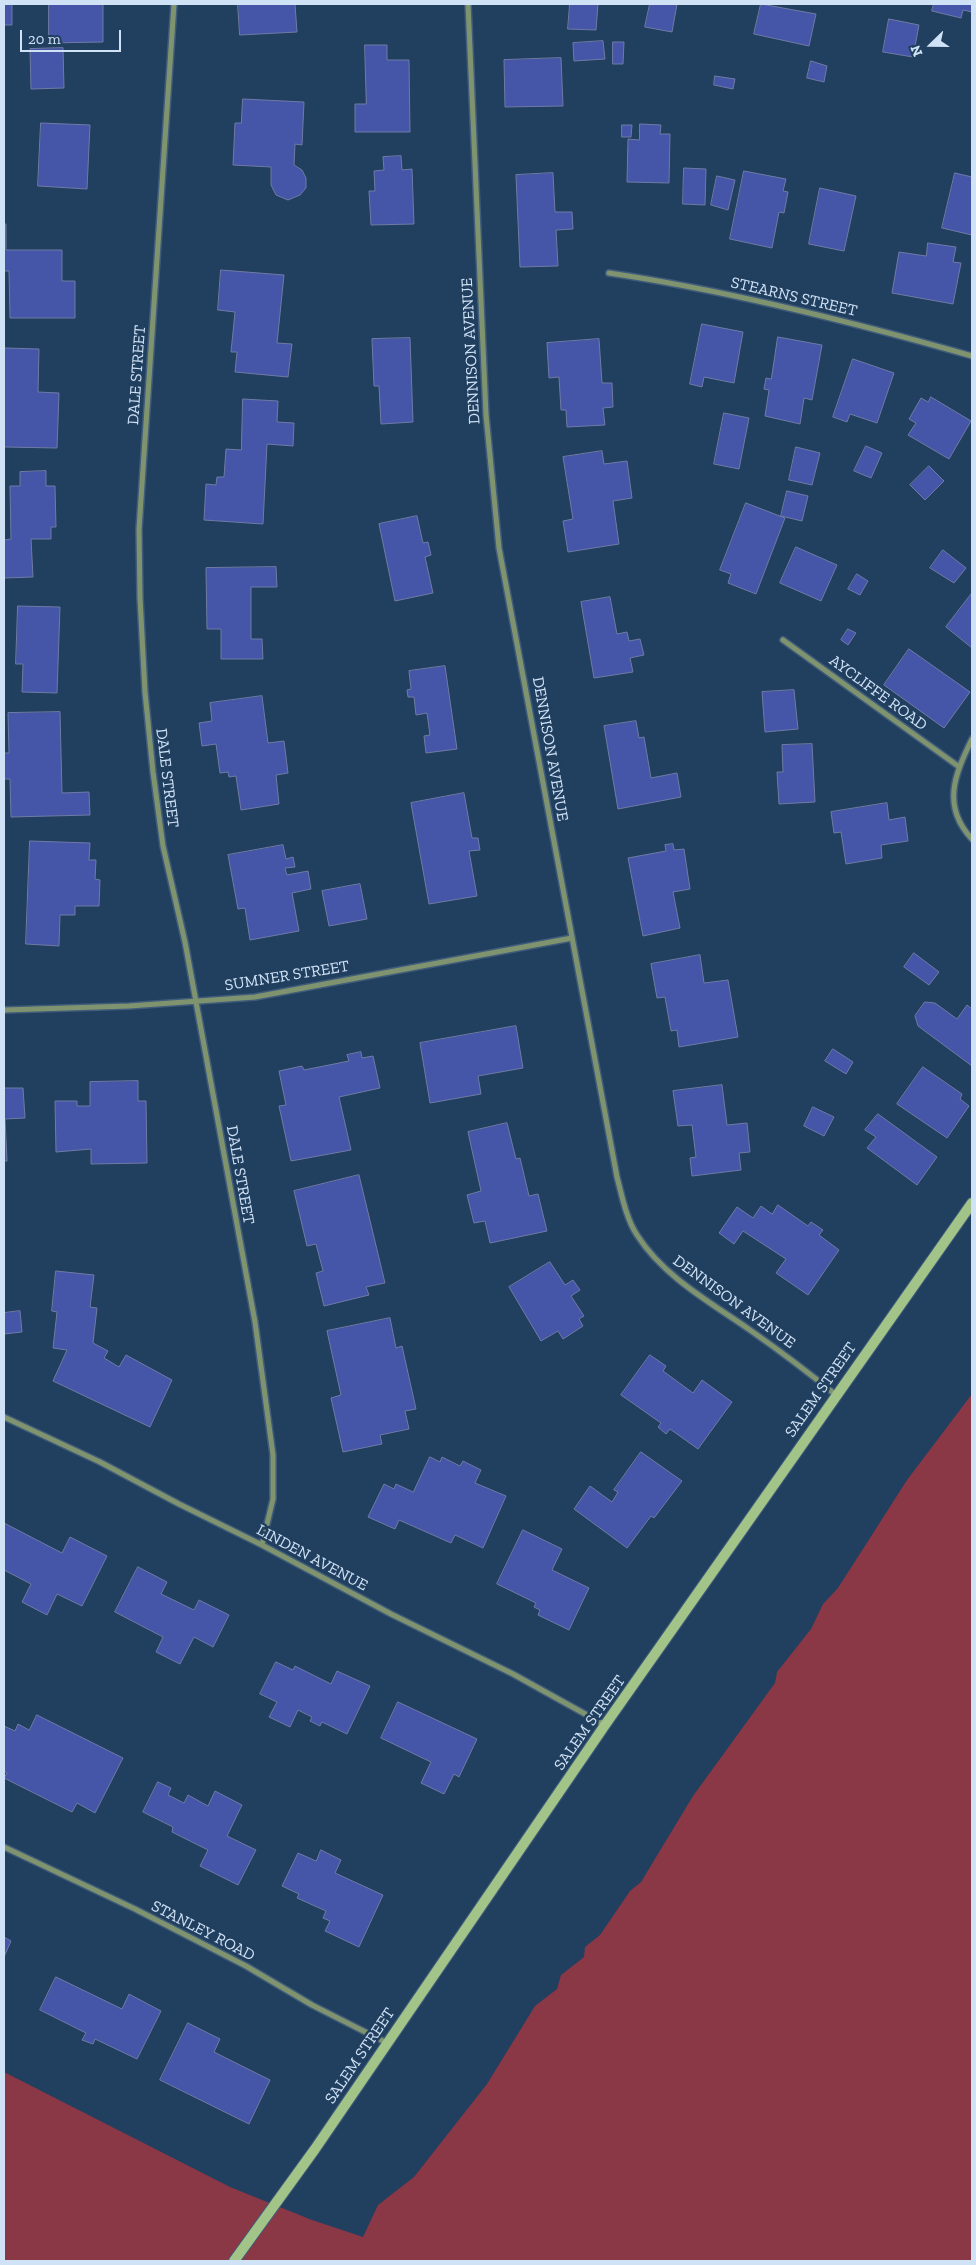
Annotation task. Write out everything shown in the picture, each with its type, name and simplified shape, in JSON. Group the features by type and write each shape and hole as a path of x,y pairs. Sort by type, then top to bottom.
{"main road":[{"name":"SALEM STREET","path":"234,2261 315,2149 605,1725 972,1203"}],"street":[{"name":"DALE STREET","path":"174,4 139,529 140,598 145,692 153,772 164,846 196,1001 255,1322 273,1455 274,1499 262,1545"},
{"name":"DENNISON AVENUE","path":"468,4 486,406 494,506 501,557 617,1177 625,1207 636,1233 656,1261 692,1290 790,1358 836,1395"},
{"name":"STEARNS STREET","path":"609,272 664,281 871,328 972,356"},
{"name":"AYCLIFFE ROAD","path":"783,640 958,766"},
{"path":"972,738 958,766 952,792 955,813 972,839"},
{"name":"SUMNER STREET","path":"4,1010 129,1006 255,997 572,938"},
{"name":"LINDEN AVENUE","path":"4,1417 100,1462 178,1504 262,1545 391,1614 513,1674 605,1725"},
{"name":"STANLEY ROAD","path":"4,1847 246,1966 312,2005 387,2043"}],"shaded area":[{"path":"972,1394 972,2261 4,2261 4,2072 230,2187 312,2220 363,2237 378,2205 414,2177 487,2084 535,2006 557,1989 561,1975 584,1957 585,1947 600,1935 630,1891 641,1882 693,1796 775,1683 777,1672 811,1629 823,1604 838,1588 907,1480"}],"building":[{"path":"4,4 12,4 12,25 4,25"},
{"path":"49,4 103,4 103,42 49,43"},
{"path":"238,4 295,4 297,32 240,35"},
{"path":"570,4 598,4 596,30 568,29"},
{"path":"650,4 677,4 672,32 645,27"},
{"path":"761,4 816,14 809,46 754,34"},
{"path":"934,4 972,4 972,12 963,10 961,18 932,11"},
{"path":"889,19 919,25 913,57 883,52"},
{"path":"603,41 605,59 574,61 573,43"},
{"path":"613,42 624,42 623,64 613,64"},
{"path":"365,45 387,45 387,60 409,60 410,132 355,132 355,104 366,104"},
{"path":"63,48 64,88 31,89 30,49"},
{"path":"561,58 563,106 505,107 504,60"},
{"path":"811,61 827,66 824,82 807,78"},
{"path":"715,76 735,79 733,89 714,85"},
{"path":"243,99 304,102 302,145 295,144 294,165 302,170 306,178 306,188 300,195 288,200 276,195 271,185 271,167 233,165 235,123 241,123"},
{"path":"41,123 90,125 87,189 38,186"},
{"path":"640,124 661,125 660,134 670,134 669,183 627,182 628,139 639,140"},
{"path":"622,125 632,125 631,137 622,137"},
{"path":"401,156 402,170 412,169 414,224 371,225 369,191 375,191 374,171 384,170 383,157"},
{"path":"684,168 706,169 705,205 683,204"},
{"path":"744,171 786,179 783,191 788,192 784,213 779,212 772,248 730,239"},
{"path":"553,173 555,212 572,212 573,229 556,230 558,266 520,267 516,175"},
{"path":"955,173 972,177 972,235 942,228"},
{"path":"717,176 735,180 728,210 711,205"},
{"path":"820,188 856,196 844,251 809,244"},
{"path":"4,224 6,224 6,250 62,250 62,281 75,281 75,318 10,318 9,271 4,271"},
{"path":"928,243 956,247 953,262 961,263 953,304 892,293 899,252 926,256"},
{"path":"221,270 284,275 277,343 292,344 288,377 235,372 237,352 231,352 235,312 218,310"},
{"path":"702,324 743,332 734,383 704,377 702,387 690,384"},
{"path":"778,337 822,345 812,400 804,398 800,424 765,416 769,390 764,389 766,378 771,379"},
{"path":"410,338 413,422 381,424 379,386 374,386 372,339"},
{"path":"599,339 602,383 612,383 613,407 603,408 605,425 567,427 566,410 561,410 559,377 549,378 547,343"},
{"path":"5,348 39,349 38,392 59,393 57,448 4,447"},
{"path":"853,359 894,373 877,423 850,414 847,422 833,417"},
{"path":"931,397 971,421 949,459 908,435 916,423 909,419 921,398 928,402"},
{"path":"243,399 278,401 277,422 294,423 293,446 267,444 263,524 204,520 206,484 216,485 217,477 224,477 226,449 241,450"},
{"path":"724,413 749,418 739,469 714,464"},
{"path":"866,446 882,453 871,478 854,471"},
{"path":"796,447 820,453 812,485 789,480"},
{"path":"602,451 604,464 627,461 632,498 613,501 619,544 568,552 563,521 573,519 563,457"},
{"path":"929,466 944,481 925,500 910,485"},
{"path":"46,471 46,486 55,486 56,527 51,527 51,539 31,539 33,577 4,578 4,540 11,539 10,486 20,486 20,472"},
{"path":"787,491 808,496 802,521 781,516"},
{"path":"746,503 785,518 756,594 728,583 731,574 720,570"},
{"path":"417,516 423,543 428,542 431,555 425,557 433,593 395,601 379,524"},
{"path":"796,547 837,565 821,601 780,583"},
{"path":"943,550 966,568 954,583 930,568"},
{"path":"276,567 277,587 251,587 251,639 262,639 263,659 221,659 221,629 207,629 206,568"},
{"path":"857,574 868,581 860,595 848,589"},
{"path":"972,593 972,648 946,627"},
{"path":"610,597 617,634 627,632 629,641 640,639 644,655 630,658 633,672 594,678 581,602"},
{"path":"18,606 60,607 57,693 22,692 23,664 16,664"},
{"path":"848,629 856,633 848,645 841,640"},
{"path":"909,649 970,692 944,728 884,685"},
{"path":"445,666 457,749 426,753 424,736 430,735 427,713 416,715 414,697 408,697 407,690 411,689 409,671"},
{"path":"794,690 798,729 765,732 762,692"},
{"path":"262,696 268,743 284,741 288,773 276,775 279,804 241,810 236,776 229,777 228,772 220,773 216,744 202,746 199,723 212,721 210,703"},
{"path":"60,712 62,793 89,792 90,815 11,817 10,779 4,779 4,753 9,753 8,713"},
{"path":"636,721 639,738 644,737 651,778 677,773 681,797 618,809 604,726"},
{"path":"812,744 815,802 779,804 777,772 783,772 782,745"},
{"path":"464,793 472,838 478,838 480,850 469,851 477,896 429,904 411,803"},
{"path":"887,803 889,820 905,817 908,841 881,845 882,858 846,864 841,832 834,833 831,812"},
{"path":"30,841 90,843 89,860 96,860 95,879 100,880 99,906 75,906 75,915 60,915 59,946 26,944"},
{"path":"673,844 674,850 684,849 690,889 673,892 680,928 643,936 628,858 666,851 665,845"},
{"path":"283,845 286,859 293,857 295,867 285,868 287,875 308,871 311,889 292,893 299,931 250,940 245,908 238,909 228,855"},
{"path":"360,884 367,919 329,926 322,891"},
{"path":"914,953 939,972 929,985 904,967"},
{"path":"700,955 704,983 728,980 738,1037 679,1047 677,1030 671,1031 665,997 657,998 651,964"},
{"path":"925,1002 935,1003 957,1019 967,1005 972,1009 972,1066 918,1026 915,1016"},
{"path":"516,1026 523,1068 478,1076 481,1094 430,1103 420,1043"},
{"path":"833,1049 853,1062 846,1074 825,1061"},
{"path":"361,1052 362,1058 373,1056 380,1088 339,1097 351,1150 291,1161 279,1106 286,1105 279,1071 302,1066 304,1070 349,1061 347,1055"},
{"path":"923,1067 962,1094 960,1099 969,1106 947,1138 897,1104"},
{"path":"138,1081 138,1101 146,1101 147,1163 91,1164 91,1149 56,1152 55,1101 77,1101 77,1106 90,1106 90,1082"},
{"path":"722,1085 727,1125 747,1123 750,1152 739,1153 741,1170 692,1176 690,1158 696,1157 692,1125 678,1126 673,1091"},
{"path":"4,1088 23,1088 25,1118 5,1119 7,1161 4,1161"},
{"path":"813,1107 834,1117 824,1136 804,1126"},
{"path":"878,1114 937,1157 917,1185 867,1148 876,1137 865,1130"},
{"path":"507,1123 516,1159 520,1158 529,1196 538,1194 547,1231 490,1243 485,1221 474,1223 467,1195 481,1191 468,1132"},
{"path":"359,1175 385,1283 366,1287 369,1295 324,1306 316,1273 323,1271 316,1244 307,1246 294,1191"},
{"path":"778,1205 808,1226 811,1222 823,1230 819,1235 839,1250 808,1295 776,1273 786,1259 743,1231 734,1244 719,1233 737,1207 753,1218 761,1206 772,1214"},
{"path":"550,1262 565,1285 573,1280 580,1290 571,1296 584,1316 579,1319 583,1326 563,1339 558,1331 541,1341 509,1287"},
{"path":"56,1271 94,1275 90,1307 97,1308 93,1343 108,1351 104,1358 119,1367 126,1355 172,1380 150,1427 53,1381 67,1350 53,1348 57,1312 52,1311"},
{"path":"20,1311 22,1332 4,1334 4,1313"},
{"path":"390,1318 396,1348 402,1346 416,1409 405,1411 409,1429 380,1435 382,1444 343,1452 331,1398 341,1395 327,1331"},
{"path":"650,1355 666,1366 663,1371 693,1393 702,1380 732,1402 698,1449 670,1429 666,1434 658,1427 661,1423 621,1395"},
{"path":"641,1452 682,1481 654,1518 651,1516 627,1548 574,1509 590,1486 612,1502 618,1492 614,1490"},
{"path":"430,1457 440,1462 442,1457 460,1466 463,1461 481,1470 475,1483 506,1496 483,1548 455,1535 451,1543 399,1520 395,1529 368,1517 384,1484 394,1489 396,1484 413,1492"},
{"path":"4,1523 62,1553 70,1537 107,1556 82,1606 57,1594 47,1615 22,1602 31,1584 4,1570"},
{"path":"523,1530 562,1549 552,1570 589,1588 569,1630 538,1615 540,1610 534,1607 536,1603 497,1584"},
{"path":"138,1567 167,1582 161,1594 194,1610 199,1600 229,1615 213,1647 194,1637 180,1664 156,1652 163,1637 115,1612"},
{"path":"276,1662 293,1670 295,1666 331,1684 337,1671 370,1686 347,1734 322,1722 320,1726 310,1721 312,1717 298,1710 290,1727 269,1717 277,1702 260,1694"},
{"path":"398,1702 477,1739 459,1777 454,1774 444,1794 421,1783 431,1762 381,1738"},
{"path":"37,1715 123,1758 95,1813 77,1803 72,1812 4,1778 7,1773 4,1771 4,1726 15,1731 18,1724 29,1730"},
{"path":"158,1782 171,1788 168,1795 184,1803 188,1795 208,1806 215,1791 242,1805 227,1836 256,1850 238,1885 200,1866 208,1850 172,1832 173,1827 143,1812"},
{"path":"321,1850 341,1860 335,1873 383,1895 359,1947 325,1931 330,1921 323,1918 326,1911 297,1898 299,1894 282,1886 298,1853 316,1861"},
{"path":"4,1937 11,1941 4,1957"},
{"path":"56,1977 122,2009 129,1994 161,2011 137,2059 95,2039 93,2044 82,2040 86,2033 40,2010"},
{"path":"188,2023 220,2039 214,2052 270,2080 249,2124 160,2080"}]}
